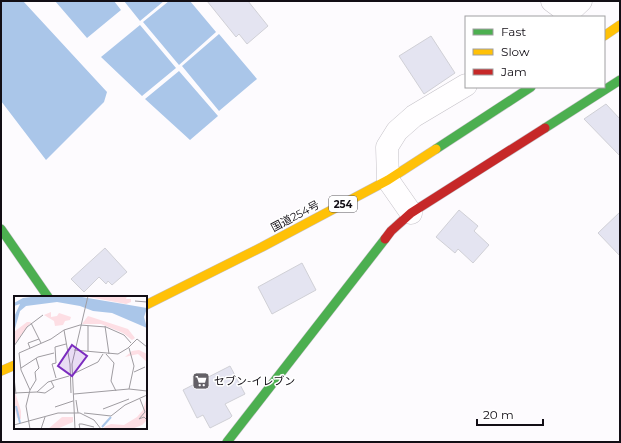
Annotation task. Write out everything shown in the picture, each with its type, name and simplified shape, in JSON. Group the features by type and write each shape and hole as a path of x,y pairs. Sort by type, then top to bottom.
{"main road":[{"path":"605,35 620,25"},
{"path":"227,442 391,231 411,213 620,80"},
{"name":"国道254号","path":"147,304 262,247 388,180 529,88"},
{"path":"1,229 47,296"},
{"path":"1,371 14,365"}],"street":[{"path":"411,213 388,180 387,147 397,131 414,116 465,86"}],"water":[{"path":"1,1 23,1 107,92 104,102 46,160 1,101"},
{"path":"55,1 114,1 121,10 87,38"},
{"path":"124,1 164,1 140,21"},
{"path":"169,1 190,1 216,32 179,65 143,22"},
{"path":"140,25 176,68 142,96 101,57"},
{"path":"219,34 257,79 219,111 182,66"},
{"path":"179,71 218,116 190,140 145,99"}],"building":[{"path":"207,1 248,1 268,26 247,44 239,34 236,37"},
{"path":"431,36 455,73 424,94 399,56"},
{"path":"606,104 620,119 620,156 584,119"},
{"path":"459,210 478,226 474,231 489,245 473,263 458,249 455,253 436,237"},
{"path":"620,212 620,256 598,233"},
{"path":"105,248 127,272 112,285 108,281 106,284 99,277 84,292 71,279"},
{"path":"302,263 316,290 272,314 258,287"},
{"path":"230,366 245,394 225,404 232,416 230,418 210,428 203,415 197,418 183,390"}],"traffic: fast":[{"path":"545,128 620,80"},
{"path":"436,149 529,88"},
{"path":"1,229 47,296"},
{"path":"227,442 385,239"}],"traffic: slow":[{"path":"605,35 620,25"},
{"path":"147,304 262,247 388,180 436,149"},
{"path":"1,371 14,365"}],"traffic: jam":[{"path":"385,239 391,231 411,213 545,128"}],"place":[{"name":"セブン-イレブン","path":"201,381"}]}
